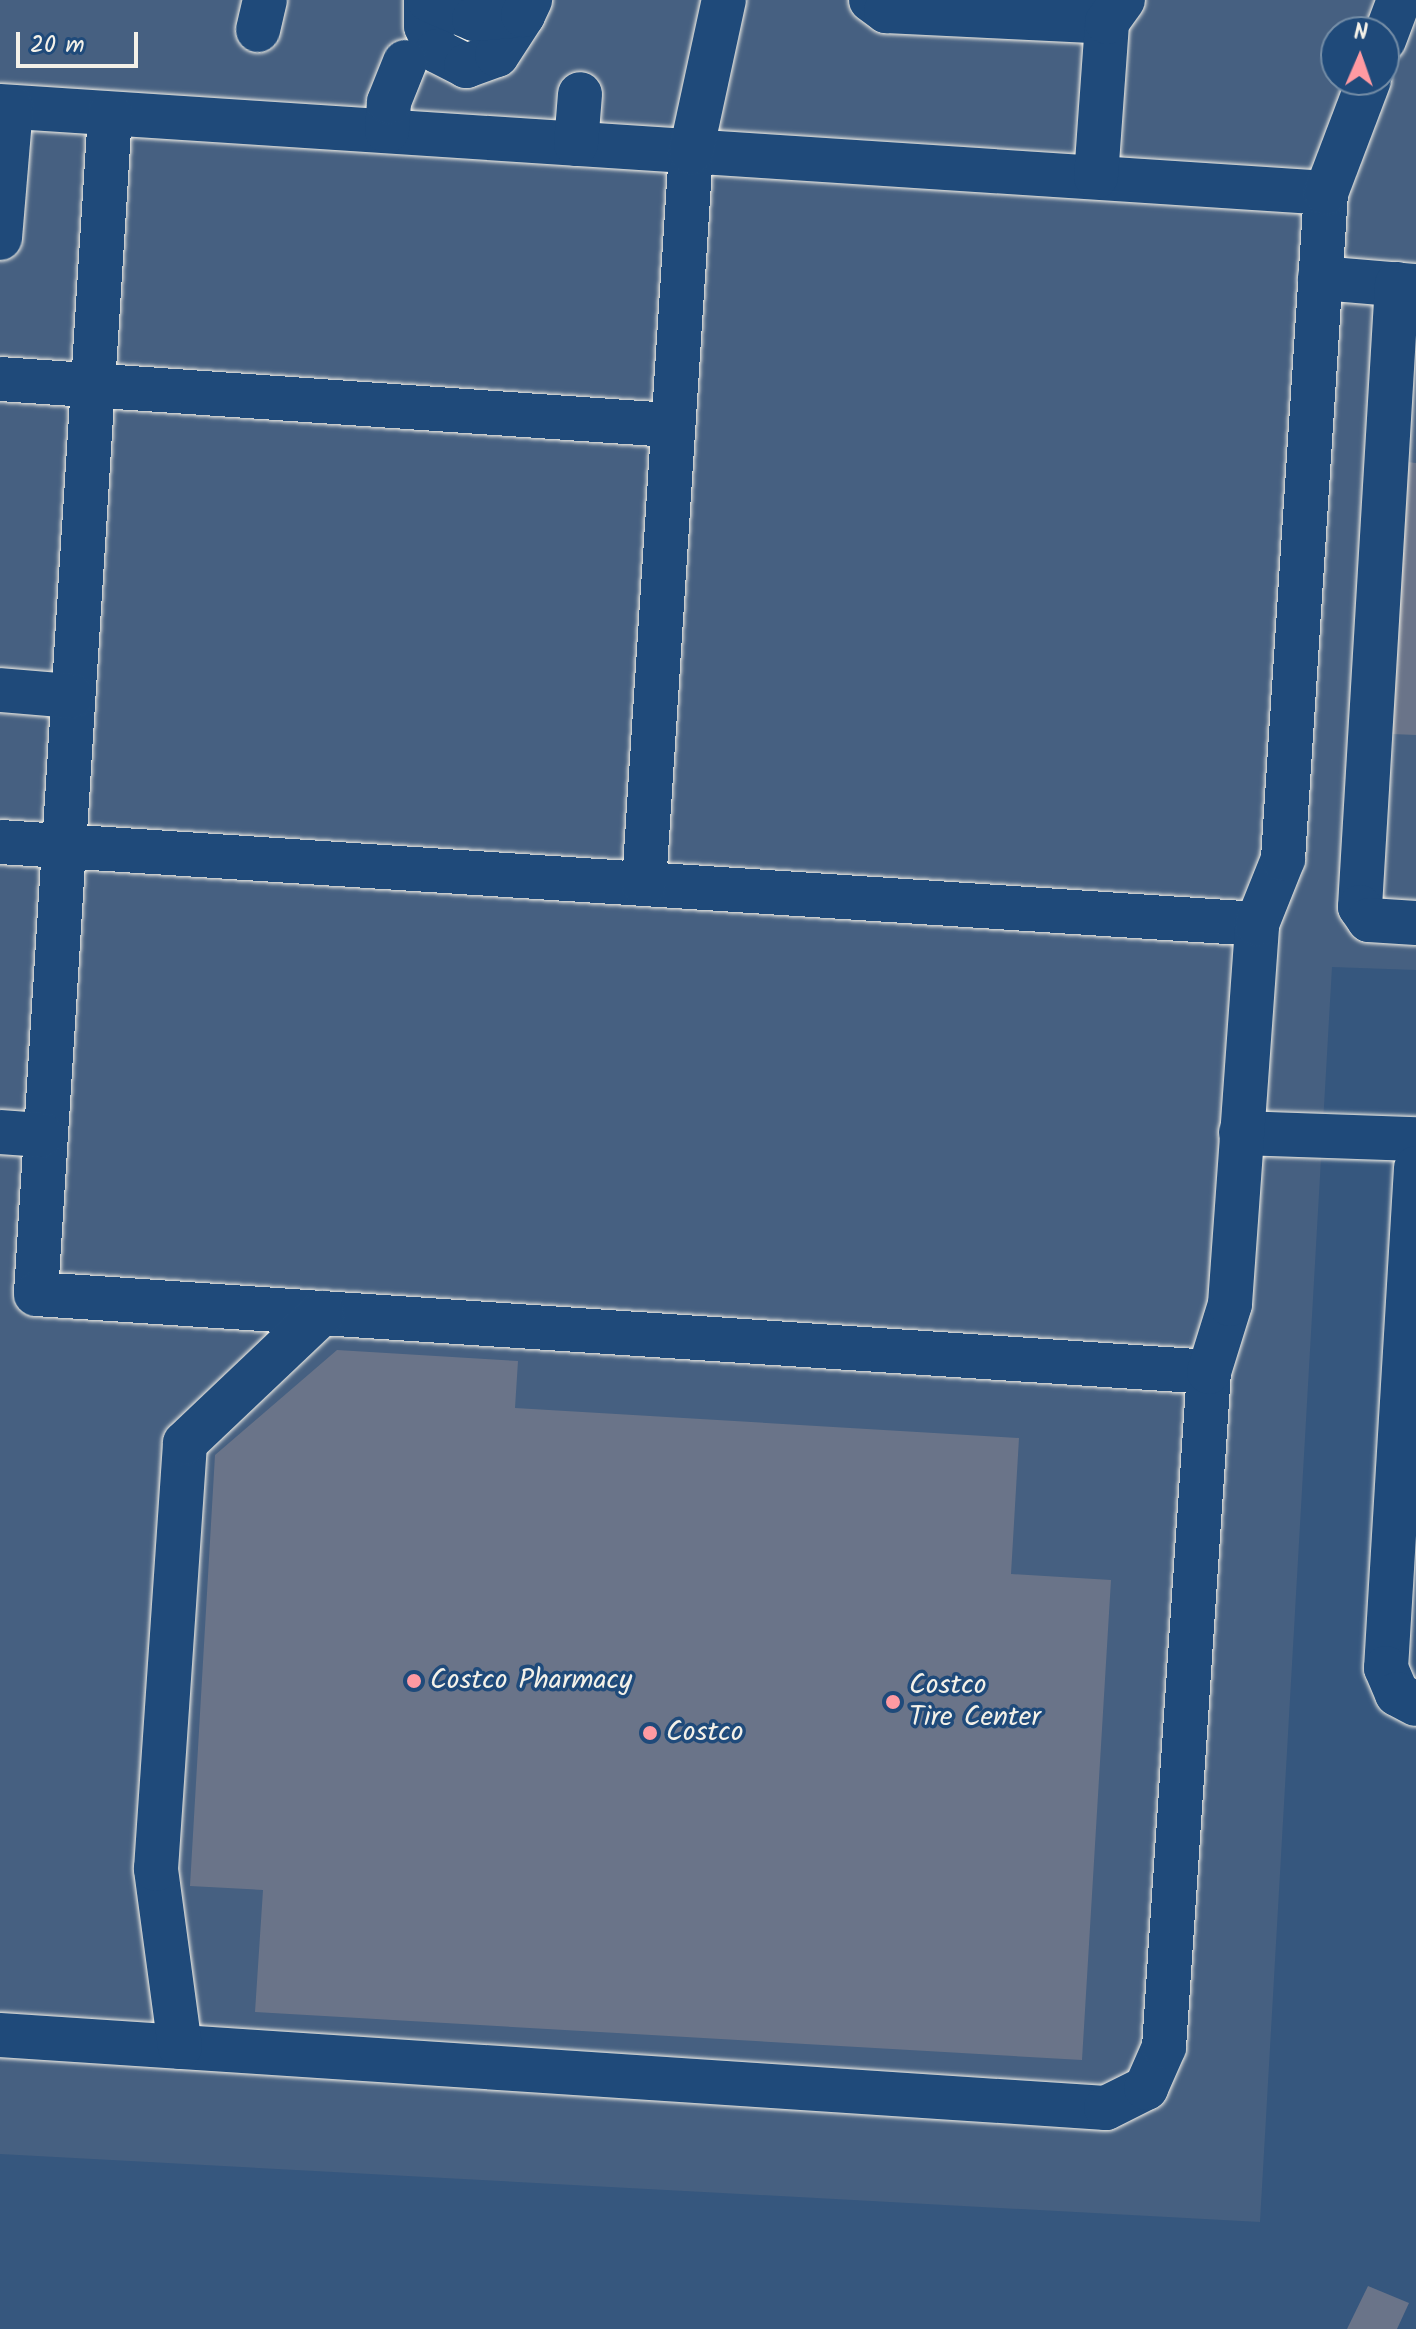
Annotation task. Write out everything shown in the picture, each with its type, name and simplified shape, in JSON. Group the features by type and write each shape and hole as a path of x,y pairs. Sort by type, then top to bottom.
{"lane":[{"path":"427,0 474,19 526,7"},
{"path":"644,884 670,425 691,152 724,0"},
{"path":"871,0 886,11 1115,11 1096,177"},
{"path":"387,131 389,102 405,62"},
{"path":"576,144 580,94"},
{"path":"0,2035 1106,2108 1146,2088 1164,2047 1209,1372 1230,1304 1257,924 1283,859 1326,193 1363,96"},
{"path":"0,238 5,106 1326,193"},
{"path":"110,114 62,846 21,1133 36,1294 1209,1372"},
{"path":"1320,278 1406,285 1360,907 1369,920 1416,923"},
{"path":"0,379 670,425"},
{"path":"0,690 72,696"},
{"path":"0,842 1257,924"},
{"path":"1241,1133 1416,1139"},
{"path":"1416,1168 1386,1668 1397,1694 1416,1704"},
{"path":"180,2047 156,1869 185,1443 322,1313"}],"shaded area":[{"path":"0,0 1416,0 1416,970 1332,967 1260,2222 0,2154"}],"building":[{"path":"1407,462 1416,463 1416,735 1392,734"},
{"name":"Costco","path":"337,1350 518,1361 515,1408 1019,1438 1011,1574 1111,1580 1082,2060 255,2012 263,1890 190,1886 215,1455"},
{"path":"1368,2286 1409,2303 1397,2329 1347,2329"}],"place":[{"name":"Costco Pharmacy","path":"414,1681"},
{"name":"Costco Tire Center","path":"893,1702"},
{"name":"Costco","path":"650,1733"}]}
